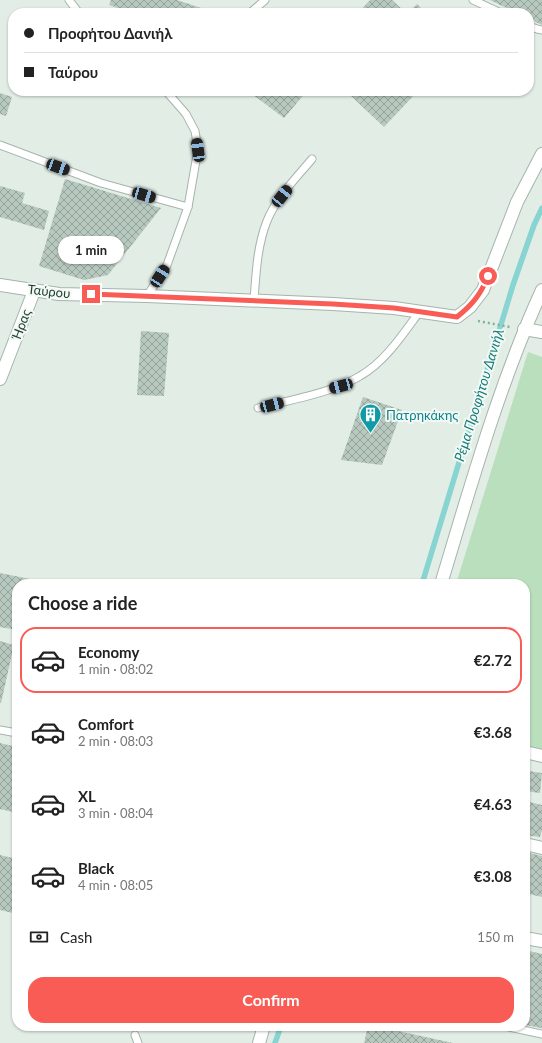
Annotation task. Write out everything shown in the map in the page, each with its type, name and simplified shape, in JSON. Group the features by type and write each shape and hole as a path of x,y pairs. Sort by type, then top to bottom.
{"street":[{"name":"Ταύρου","path":"0,285 59,294 147,296 356,305 420,311 457,317 470,306 483,290 517,202 542,154"},
{"path":"443,579 490,422 524,329 542,290"},
{"name":"Ήρας","path":"0,379 34,291"},
{"path":"524,329 542,332"},
{"path":"530,753 542,756"},
{"path":"530,845 542,848"},
{"path":"530,939 542,941"},
{"path":"259,1043 263,1031"}],"lane":[{"path":"69,0 75,8"},
{"path":"256,8 265,0"},
{"path":"473,0 490,8"},
{"path":"147,296 167,266 188,207 198,150 195,131 186,114 173,96"},
{"path":"0,145 101,183 188,207"},
{"path":"254,300 258,254 267,221 282,196 312,159"},
{"path":"258,408 341,386 362,376 382,359 420,311"},
{"path":"0,730 12,732"},
{"path":"528,1031 542,1034"},
{"path":"135,1035 138,1043"}],"path":[{"path":"487,322 511,327"}],"green space":[{"path":"528,352 542,357 542,751 530,748 530,579 458,579"}],"building":[{"path":"111,0 177,0 201,8 118,8 109,5"},
{"path":"370,0 392,0 401,8 363,8"},
{"path":"490,0 542,0 542,25 534,21 534,8 507,8"},
{"path":"417,4 421,8 413,8"},
{"path":"0,93 12,97 6,116 0,114"},
{"path":"255,96 303,96 284,118"},
{"path":"351,96 413,96 384,127"},
{"path":"65,179 161,208 108,275 84,280 39,266"},
{"path":"0,186 25,193 22,203 49,211 44,230 0,217"},
{"path":"141,331 169,333 164,396 137,395"},
{"name":"Πατρηκάκης","path":"363,397 402,410 382,465 341,460"},
{"path":"0,573 30,579 12,579 12,629 0,627"},
{"path":"0,641 12,644 12,654 0,703"},
{"path":"0,743 12,746 12,812 0,809"},
{"path":"530,771 542,773 540,793 530,792"},
{"path":"530,802 542,805 542,830 540,837 530,836"},
{"path":"530,853 542,856 542,897 530,894"},
{"path":"0,855 12,858 12,913 0,910"},
{"path":"530,951 542,954 542,1028 530,1026"},
{"path":"367,1031 398,1031 453,1043 364,1043"}],"waterway":[{"name":"Ρέμα Προφήτου Δανιήλ","path":"424,579 513,285 534,225 542,208"},
{"name":"Ρέμα Προφήτου Δανιήλ","path":"275,1043 279,1031"}],"place":[{"name":"Πατρηκάκης","path":"371,434"}],"route":[{"path":"91,294 333,304 394,308 457,317 470,306 483,290 488,276"}]}
